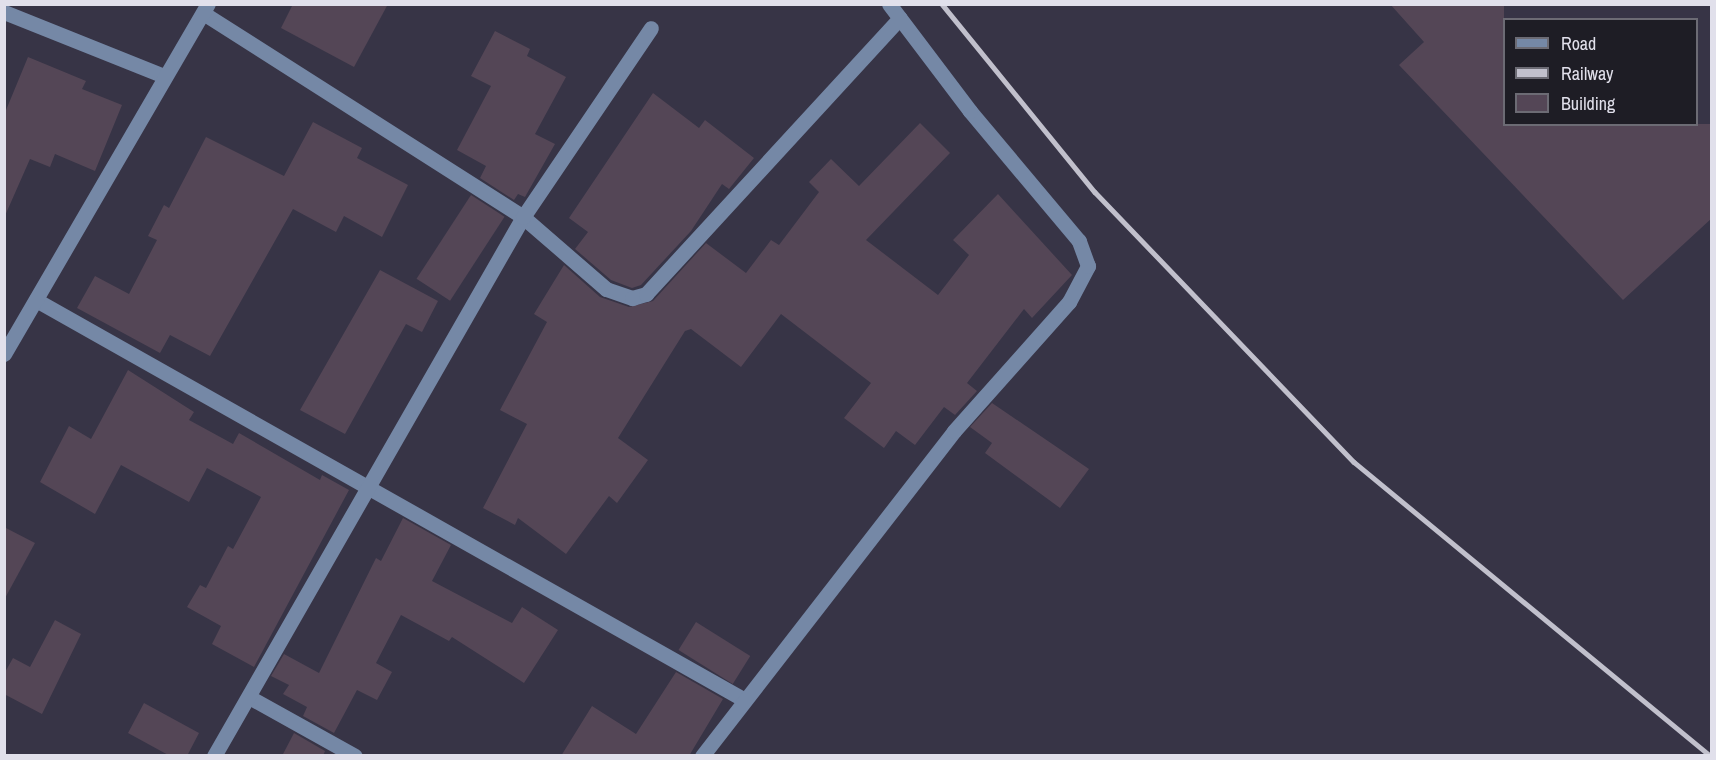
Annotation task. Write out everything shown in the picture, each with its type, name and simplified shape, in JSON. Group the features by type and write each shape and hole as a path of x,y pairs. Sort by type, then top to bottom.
{"street":[{"path":"702,756 742,699 819,609 954,431 1069,302 1088,266 1079,241 890,4"},
{"path":"4,354 164,76 206,9 523,218 606,289 632,298 646,294 900,18"},
{"path":"4,12 164,76"},
{"path":"214,756 372,486 523,218 651,28"},
{"path":"36,300 372,486 742,699"},
{"path":"249,697 355,756"}],"building":[{"path":"293,4 388,4 354,67 281,28"},
{"path":"1390,4 1504,4 1503,126 1698,126 1698,124 1712,124 1712,218 1623,300 1399,65 1424,42"},
{"path":"495,31 530,49 527,56 566,77 535,134 555,144 525,197 518,194 514,200 480,178 486,166 457,150 491,86 471,76"},
{"path":"28,57 86,81 82,89 122,105 95,171 55,154 50,167 30,159 4,218 4,115"},
{"path":"653,93 699,128 705,120 754,158 729,189 722,184 691,231 641,285 632,288 611,280 575,249 588,232 569,218"},
{"path":"313,122 362,148 357,158 408,185 382,237 344,216 336,232 293,209 210,356 170,335 160,353 77,308 95,276 129,294 157,240 148,236 164,205 169,208 206,137 284,176"},
{"path":"920,123 950,153 866,240 938,295 969,255 953,240 998,194 1072,275 1032,318 1024,309 967,383 977,391 955,415 944,407 915,445 896,431 884,448 844,418 871,383 781,314 741,367 691,329 685,331 618,438 648,460 617,503 609,496 566,554 518,518 515,525 483,508 527,424 500,410 547,322 534,314 564,265 600,297 629,307 653,301 706,243 746,273 771,240 779,245 819,192 809,182 831,159 859,186"},
{"path":"471,195 505,217 450,301 417,279"},
{"path":"380,270 438,301 422,332 406,324 345,434 300,410"},
{"path":"128,370 194,412 189,420 233,444 239,433 320,480 322,475 349,490 254,667 212,644 221,626 187,607 200,585 206,588 228,546 233,549 261,497 207,468 189,502 121,465 95,514 40,482 69,426 91,439"},
{"path":"992,403 1089,469 1060,508 985,453 992,443 970,427"},
{"path":"403,518 451,545 432,581 512,623 522,607 558,630 524,683 452,637 449,641 401,615 376,663 392,672 377,700 357,690 334,733 303,716 307,707 283,694 289,685 271,676 284,654 319,673 376,558 381,561"},
{"path":"4,527 35,543 4,600"},
{"path":"55,620 81,634 42,714 4,694 4,674 13,658 30,667"},
{"path":"696,622 750,656 733,684 679,650"},
{"path":"676,672 723,699 689,756 561,756 592,706 636,734"},
{"path":"144,703 199,733 187,756 170,756 128,733"},
{"path":"294,733 325,751 323,756 282,756"}],"railway":[{"path":"942,4 1095,192 1354,462 1711,756"}]}
